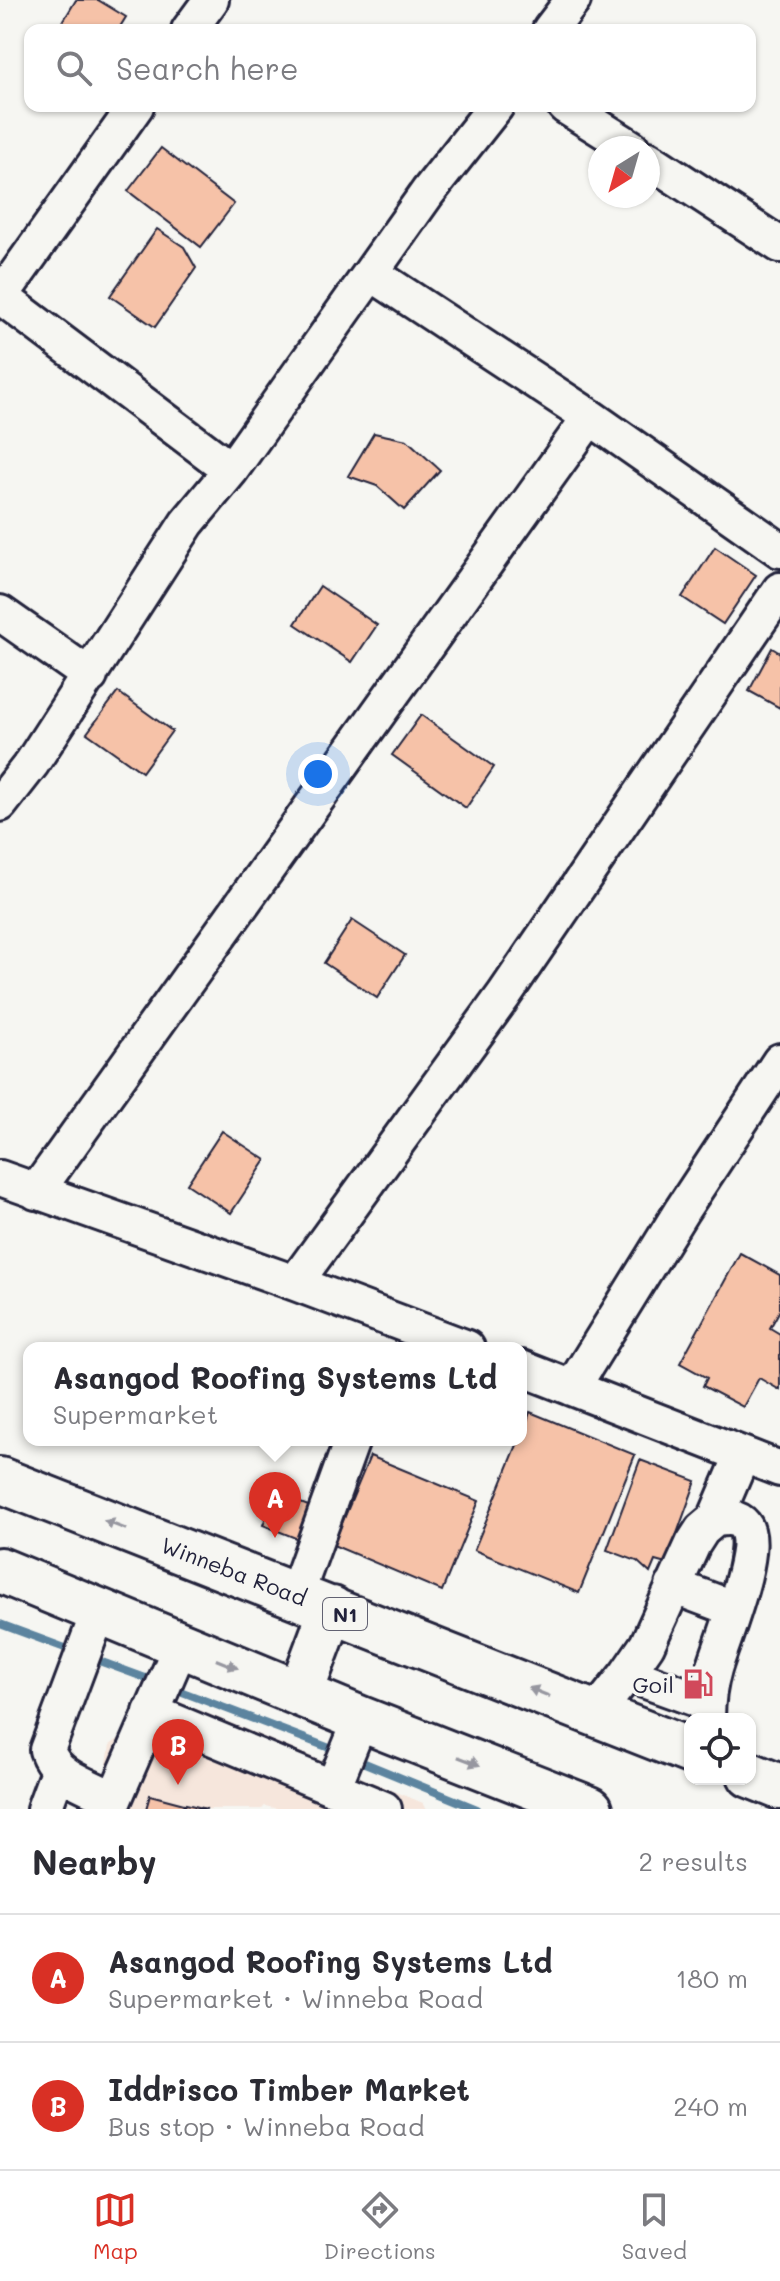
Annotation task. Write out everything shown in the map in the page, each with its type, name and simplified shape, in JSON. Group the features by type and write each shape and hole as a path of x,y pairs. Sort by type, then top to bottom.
{"highway":[{"name":"Winneba Road","path":"0,1480 684,1749"},
{"path":"0,1570 361,1719 590,1809"},
{"path":"300,1694 314,1602"},
{"path":"756,1777 780,1787"}],"street":[{"path":"193,24 211,0"},
{"path":"555,24 573,0"},
{"path":"132,112 0,296 231,470"},
{"path":"0,804 32,763 90,676 187,523 231,470 428,192 491,112"},
{"path":"575,112 613,136"},
{"path":"660,167 780,245"},
{"path":"371,273 590,417 780,550"},
{"path":"36,1192 590,417"},
{"path":"295,1283 504,995 780,590"},
{"path":"0,613 90,676"},
{"path":"572,1388 682,1210 780,1061"},
{"path":"0,1178 451,1342"},
{"path":"527,1370 780,1469"},
{"path":"314,1602 351,1446"},
{"path":"595,1714 647,1645 693,1544 702,1530 715,1519 742,1456"},
{"path":"627,1674 707,1711 713,1672 747,1566 751,1540 746,1526 737,1519 715,1519"},
{"path":"673,1586 734,1609"},
{"path":"99,1611 47,1750 50,1762 58,1771 111,1804 181,1645"},
{"path":"151,1712 384,1809"},
{"path":"333,1788 361,1719"},
{"path":"44,1809 58,1771"}],"shaded area":[{"path":"173,1699 423,1803 427,1809 278,1809 265,1806 262,1809 99,1809 110,1745"}],"building":[{"path":"76,0 98,0 126,17 122,24 61,24"},
{"path":"161,148 234,204 201,247 128,191"},
{"path":"157,229 184,247 196,268 155,327 110,296"},
{"path":"374,433 407,440 440,470 404,510 377,486 348,476"},
{"path":"715,547 756,575 723,624 682,597"},
{"path":"320,586 377,625 352,662 295,624"},
{"path":"772,648 780,653 780,708 749,691"},
{"path":"118,692 172,731 142,772 87,733"},
{"path":"421,715 494,767 466,808 392,755"},
{"path":"352,920 405,955 377,998 324,963"},
{"path":"222,1131 266,1160 231,1213 187,1184"},
{"path":"740,1253 780,1275 780,1310 770,1328 780,1334 780,1390 759,1378 743,1407 703,1386 707,1378 680,1363"},
{"path":"530,1412 635,1455 579,1593 474,1550 517,1446 527,1446"},
{"path":"370,1456 479,1501 442,1591 333,1545"},
{"path":"640,1460 696,1481 666,1564 655,1561 650,1573 637,1561 607,1550"},
{"path":"275,1493 311,1507 298,1539 263,1525"},
{"path":"150,1795 184,1804 182,1809 146,1809"},
{"path":"186,1804 207,1809 184,1809"}],"waterway":[{"path":"0,1624 65,1648"},
{"path":"91,1658 151,1680"},
{"path":"172,1688 327,1747"},
{"path":"355,1759 477,1809"}],"place":[{"name":"Asangod Roofing Systems Ltd","path":"275,1538"},
{"name":"Goil","path":"698,1684"},
{"name":"Iddrisco Timber Market","path":"178,1785"}]}
